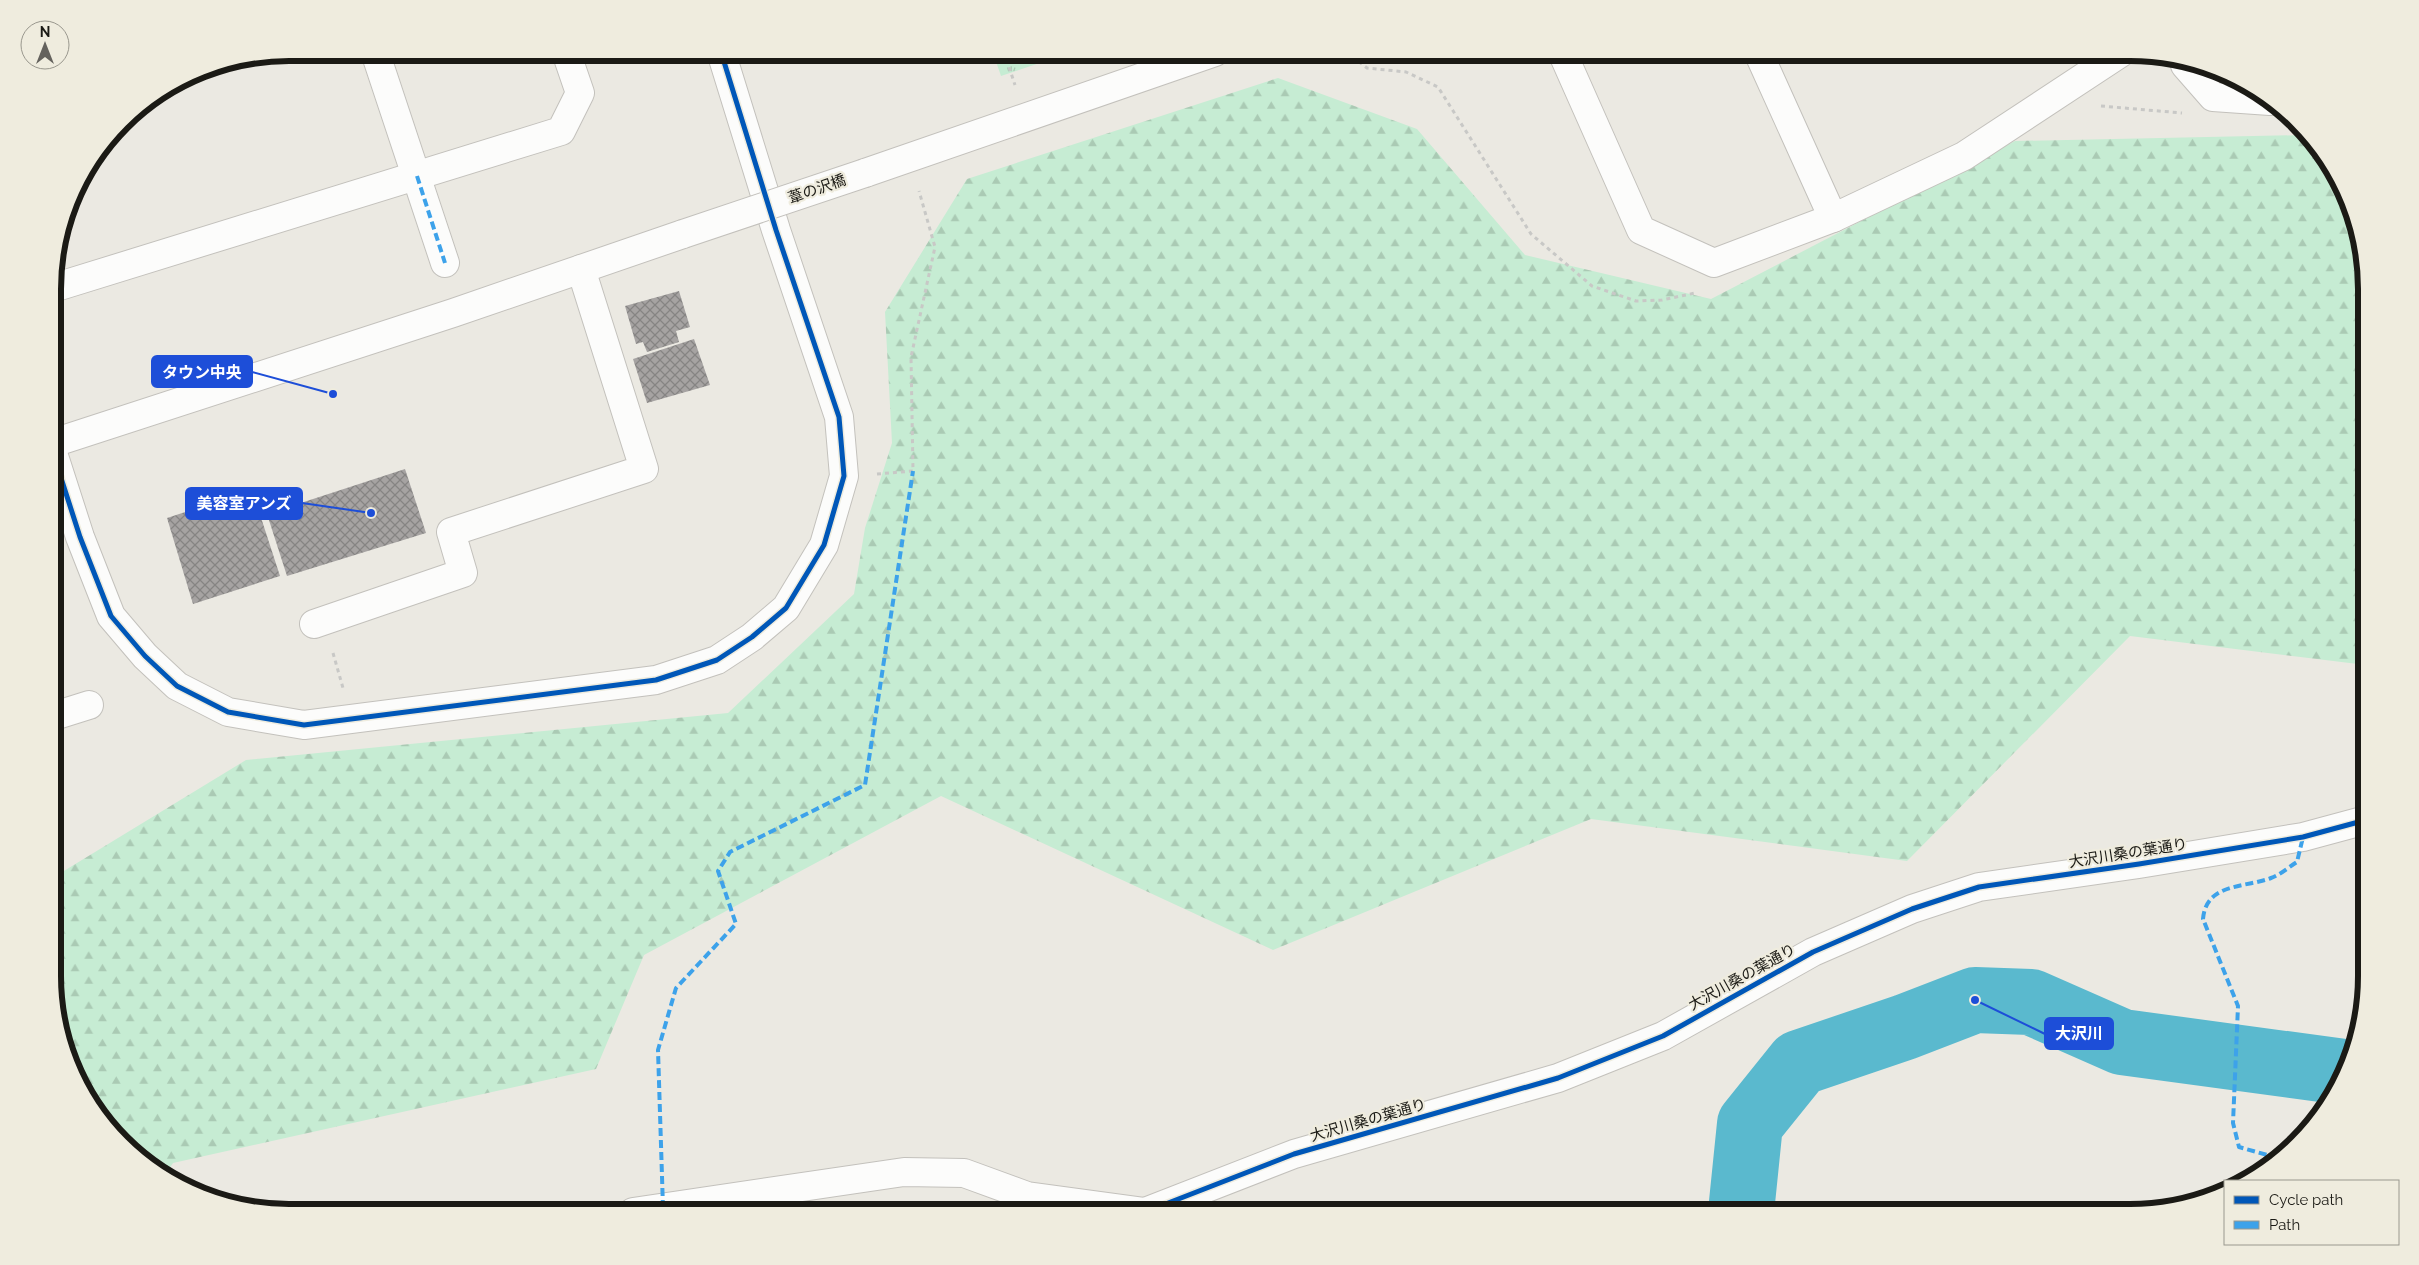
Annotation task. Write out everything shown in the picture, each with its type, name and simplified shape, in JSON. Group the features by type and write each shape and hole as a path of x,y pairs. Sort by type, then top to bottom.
{"street":[{"path":"378,61 445,264"},
{"path":"61,285 561,131 580,94 569,61"},
{"path":"61,478 83,545 111,616 145,656 177,686 228,712 304,725 656,680 717,660 752,637 786,608 824,545 844,476 839,417 776,230 725,61"},
{"name":"葦の沢橋","path":"61,440 444,316 866,173 1188,61"},
{"path":"1566,61 1641,230 1714,264 1833,218 1964,156 2108,61"},
{"path":"1762,61 1833,218"},
{"path":"2188,69 2213,97 2256,100"},
{"path":"319,623 463,572 451,532 644,469 581,269"},
{"path":"61,714 89,705"},
{"name":"大沢川桑の葉通り","path":"1184,1204 1294,1154 1558,1078 1663,1036 1813,952 1912,909 1979,887 2304,837 2358,822"},
{"path":"687,1204 904,1172 964,1173 1027,1196 1086,1204"}],"path":[{"path":"1007,61 1015,86"},
{"path":"868,474 913,471 911,357 935,247 919,190"},
{"path":"319,623 344,692"}],"green space":[{"path":"996,61 1045,61 1001,76"},
{"path":"1278,78 1417,129 1525,255 1711,299 2015,141 2298,135 2311,151 2334,189 2346,216 2356,260 2358,290 2358,664 2130,636 1907,861 1591,819 1273,950 941,796 644,955 596,1069 173,1163 169,1169 139,1147 108,1114 92,1090 73,1049 63,1005 61,975 61,873 246,760 728,713 854,594 865,528 892,443 885,312 967,179"}],"building":[{"path":"679,291 690,327 676,331 679,342 647,352 643,342 636,344 625,306"},
{"path":"694,339 710,385 647,403 633,359"},
{"path":"405,469 426,533 287,576 267,514"},
{"path":"252,490 280,576 193,604 167,518"}],"waterway":[{"path":"1742,1204 1750,1124 1799,1063 1905,1027 1975,1000 2031,1002 2122,1042 2336,1071"}],"marked path":[{"path":"417,176 445,263"},
{"path":"663,1204 658,1050 676,988 736,924 718,871 730,852 865,785 913,471"},
{"path":"2270,1156 2239,1147 2233,1123 2238,1006 2203,919 2206,907 2211,899 2219,893 2271,878 2297,862 2303,837"}],"cycle path":[{"path":"61,478 80,537 111,616 145,656 177,686 228,712 304,725 656,680 717,660 752,637 786,608 824,545 844,476 839,417 776,230 724,61"},
{"path":"1166,1204 1294,1154 1558,1078 1663,1036 1813,952 1912,909 1979,887 2139,864 2303,837 2358,822"}],"place":[{"name":"タウン中央","path":"333,394"},
{"name":"美容室アンズ","path":"371,513"},
{"name":"大沢川","path":"1975,1000"}]}
